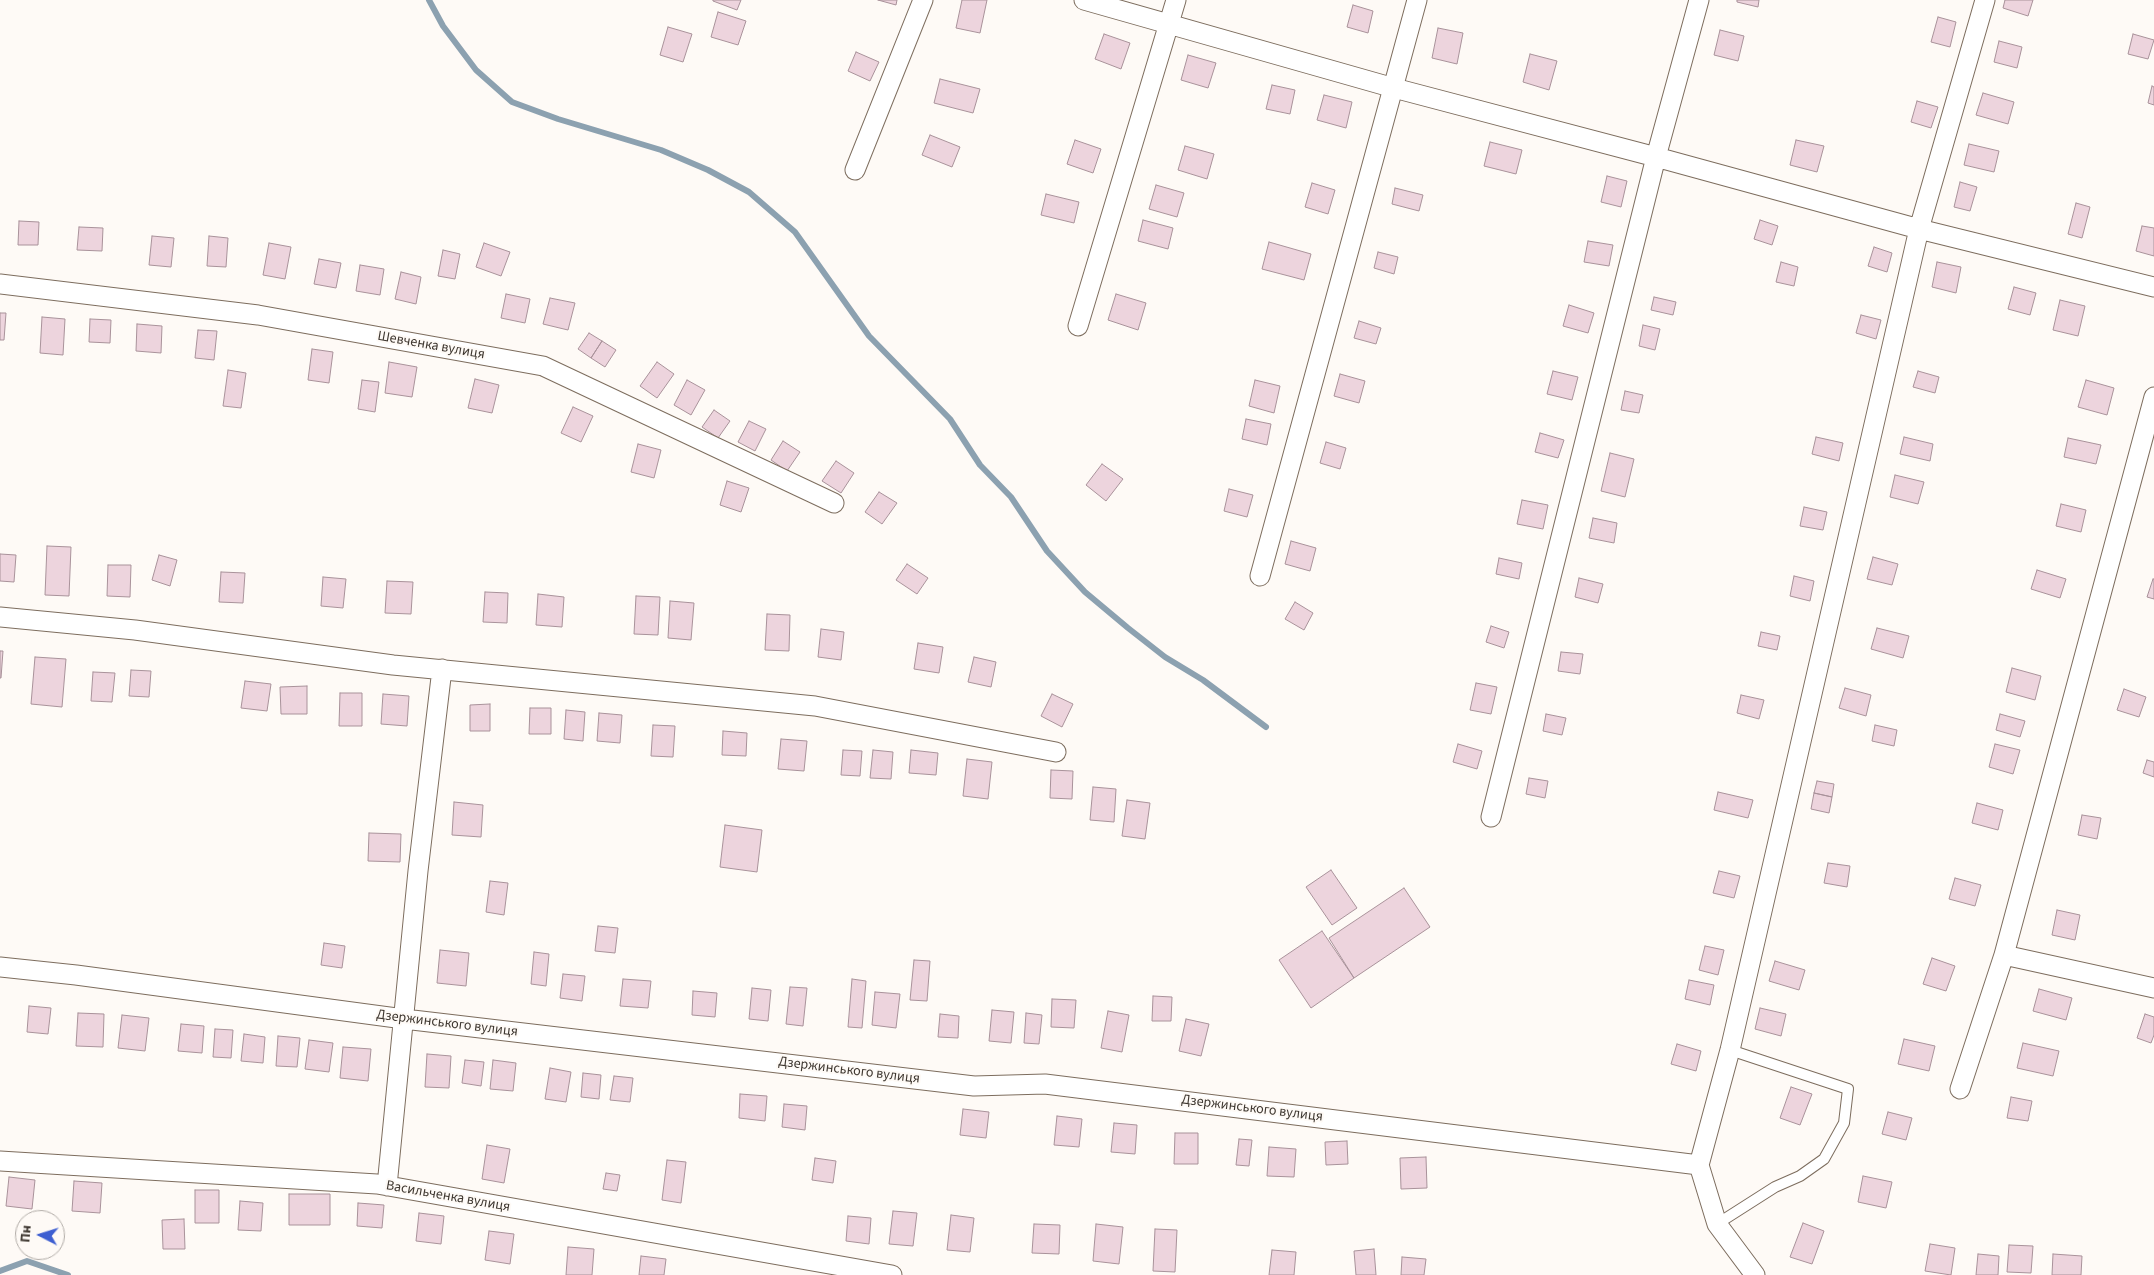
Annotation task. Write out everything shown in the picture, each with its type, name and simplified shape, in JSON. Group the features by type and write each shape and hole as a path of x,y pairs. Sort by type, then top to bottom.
{"street":[{"path":"856,170 923,0"},
{"path":"1084,0 1394,88 1919,229 2154,286"},
{"path":"1078,326 1176,0"},
{"path":"1260,576 1417,0"},
{"path":"1490,817 1656,157 1698,0"},
{"path":"1755,1275 1717,1224 1699,1165 1730,1050 1919,229 1986,0"},
{"name":"Шевченка вулиця","path":"0,284 258,315 543,366 834,503"},
{"path":"1960,1089 2004,956 2154,397"},
{"path":"0,617 136,630 393,664 816,706 1056,752"},
{"path":"387,1186 418,871 442,669"},
{"path":"2004,956 2154,988"},
{"name":"Дзержинського вулиця","path":"0,967 76,975 404,1020 974,1086 1045,1084 1699,1165"},
{"name":"Васильченка вулиця","path":"0,1161 387,1186 860,1272 892,1275"}],"lane":[{"path":"1717,1224 1775,1187 1800,1176 1824,1159 1844,1123 1848,1089 1730,1050"}],"building":[{"path":"713,0 741,0 737,10"},
{"path":"878,0 897,0 896,5"},
{"path":"962,0 987,0 980,33 956,28"},
{"path":"1737,0 1759,0 1758,7 1737,2"},
{"path":"2005,0 2033,0 2028,16 2003,8"},
{"path":"1353,5 1373,11 1368,33 1347,27"},
{"path":"718,12 746,21 738,45 711,37"},
{"path":"1938,17 1956,22 1950,47 1931,42"},
{"path":"668,27 692,34 683,62 660,55"},
{"path":"1438,28 1463,33 1457,64 1432,58"},
{"path":"1720,30 1744,36 1738,61 1714,55"},
{"path":"1104,34 1130,43 1121,69 1095,59"},
{"path":"2133,34 2154,40 2148,59 2128,54"},
{"path":"1999,41 2022,47 2017,68 1994,62"},
{"path":"856,52 879,62 870,81 848,71"},
{"path":"1530,54 1557,61 1549,90 1523,82"},
{"path":"1188,55 1216,63 1208,88 1181,80"},
{"path":"940,79 980,89 973,113 934,103"},
{"path":"1272,85 1295,90 1290,114 1266,109"},
{"path":"2152,86 2154,87 2154,105 2148,103"},
{"path":"1983,93 2014,102 2008,124 1976,115"},
{"path":"1324,95 1352,102 1346,128 1317,120"},
{"path":"1917,101 1938,107 1931,128 1911,122"},
{"path":"930,135 960,147 952,167 922,155"},
{"path":"1075,140 1101,149 1093,173 1067,164"},
{"path":"1796,140 1824,146 1817,172 1790,165"},
{"path":"1490,142 1522,150 1516,174 1484,166"},
{"path":"1969,144 1999,151 1994,172 1964,165"},
{"path":"1185,146 1214,154 1207,179 1178,170"},
{"path":"1607,176 1627,181 1621,207 1601,202"},
{"path":"1960,182 1977,187 1970,211 1954,207"},
{"path":"1312,183 1335,190 1328,214 1305,207"},
{"path":"1156,185 1184,193 1177,217 1149,209"},
{"path":"1395,188 1423,195 1419,211 1392,204"},
{"path":"1046,194 1079,202 1074,223 1041,215"},
{"path":"2076,203 2090,207 2082,238 2068,234"},
{"path":"1143,220 1173,228 1168,249 1138,241"},
{"path":"1760,220 1778,226 1772,245 1754,239"},
{"path":"19,221 39,222 38,245 18,245"},
{"path":"2142,226 2154,228 2154,256 2136,251"},
{"path":"79,227 103,228 102,251 77,250"},
{"path":"152,236 174,238 171,267 149,265"},
{"path":"209,236 228,238 226,267 207,266"},
{"path":"1588,241 1613,245 1609,266 1584,262"},
{"path":"1269,242 1311,254 1304,280 1262,269"},
{"path":"269,243 291,247 285,279 263,275"},
{"path":"484,243 510,252 501,276 476,267"},
{"path":"1874,247 1892,253 1887,272 1868,266"},
{"path":"443,250 460,254 455,279 438,276"},
{"path":"1378,252 1398,257 1394,274 1374,268"},
{"path":"319,259 341,263 336,288 314,284"},
{"path":"1781,262 1798,267 1794,286 1776,282"},
{"path":"1937,262 1961,267 1956,293 1932,287"},
{"path":"360,265 384,269 380,295 356,291"},
{"path":"401,272 421,277 416,304 395,299"},
{"path":"2014,287 2036,293 2030,315 2008,309"},
{"path":"506,294 530,299 525,323 501,318"},
{"path":"1116,294 1146,303 1138,330 1108,320"},
{"path":"1654,297 1676,302 1673,315 1651,310"},
{"path":"550,298 575,303 568,330 543,324"},
{"path":"2060,300 2085,306 2078,336 2053,330"},
{"path":"1569,305 1594,313 1588,333 1563,326"},
{"path":"0,313 6,313 4,340 0,340"},
{"path":"1861,315 1881,320 1876,339 1856,333"},
{"path":"42,317 65,319 63,355 40,353"},
{"path":"90,319 111,320 110,343 89,342"},
{"path":"1359,321 1381,328 1376,344 1354,338"},
{"path":"137,324 162,326 161,353 136,351"},
{"path":"1643,325 1660,329 1655,350 1639,346"},
{"path":"198,330 217,331 214,360 195,358"},
{"path":"589,333 602,341 591,358 578,349"},
{"path":"602,341 616,350 605,367 591,358"},
{"path":"312,349 333,352 329,383 308,380"},
{"path":"389,362 417,367 412,397 385,393"},
{"path":"657,362 674,374 657,398 640,386"},
{"path":"228,370 246,373 241,408 223,406"},
{"path":"1553,371 1578,377 1572,400 1547,394"},
{"path":"1918,371 1939,377 1935,393 1913,387"},
{"path":"1340,374 1365,381 1359,403 1334,396"},
{"path":"475,379 499,385 492,413 468,408"},
{"path":"362,380 379,382 375,412 358,409"},
{"path":"687,380 705,390 691,415 674,405"},
{"path":"1255,380 1280,386 1274,413 1249,406"},
{"path":"2086,380 2114,388 2107,415 2078,407"},
{"path":"1625,391 1643,395 1639,413 1621,410"},
{"path":"573,407 593,416 581,442 561,433"},
{"path":"714,410 730,421 718,438 702,427"},
{"path":"1246,419 1271,424 1267,445 1242,439"},
{"path":"749,421 766,429 755,451 738,442"},
{"path":"1540,433 1564,440 1558,458 1535,452"},
{"path":"1816,437 1843,443 1839,461 1812,454"},
{"path":"1904,437 1933,444 1930,461 1900,454"},
{"path":"2068,438 2101,445 2096,464 2064,457"},
{"path":"783,441 800,452 787,471 771,460"},
{"path":"1326,442 1346,448 1340,469 1320,463"},
{"path":"638,444 661,450 654,478 631,472"},
{"path":"1610,453 1634,459 1625,497 1601,491"},
{"path":"836,461 854,473 841,493 822,481"},
{"path":"1102,464 1123,479 1106,501 1086,485"},
{"path":"1895,475 1924,482 1918,504 1890,497"},
{"path":"727,481 749,488 741,512 720,505"},
{"path":"1229,489 1253,495 1247,517 1224,511"},
{"path":"879,492 897,503 882,524 865,512"},
{"path":"1522,500 1548,505 1543,529 1517,524"},
{"path":"2061,504 2086,510 2081,532 2056,526"},
{"path":"1804,507 1827,512 1823,530 1800,526"},
{"path":"1593,518 1617,523 1614,543 1589,538"},
{"path":"1291,541 1316,548 1310,571 1285,564"},
{"path":"47,546 71,547 69,596 45,595"},
{"path":"0,554 16,555 14,582 0,581"},
{"path":"159,555 177,560 170,586 152,580"},
{"path":"1873,557 1898,564 1892,585 1867,579"},
{"path":"1499,558 1522,563 1519,579 1496,574"},
{"path":"907,564 928,578 917,594 896,580"},
{"path":"108,565 131,565 130,597 107,596"},
{"path":"2037,570 2066,579 2060,598 2031,589"},
{"path":"221,572 245,573 243,603 219,602"},
{"path":"1794,576 1814,581 1810,601 1790,596"},
{"path":"323,577 346,579 343,608 321,606"},
{"path":"1579,578 1603,584 1598,603 1575,597"},
{"path":"2154,579 2154,599 2147,597"},
{"path":"387,581 413,582 411,614 385,613"},
{"path":"485,592 508,593 507,623 483,622"},
{"path":"538,594 564,597 562,627 536,625"},
{"path":"636,596 660,597 658,635 634,634"},
{"path":"670,601 694,603 691,640 668,638"},
{"path":"1295,602 1313,613 1304,630 1285,619"},
{"path":"767,614 790,615 789,651 765,650"},
{"path":"1491,626 1509,632 1504,648 1486,642"},
{"path":"1877,628 1909,636 1903,658 1871,649"},
{"path":"821,629 844,632 841,660 818,657"},
{"path":"1761,632 1780,636 1777,650 1758,646"},
{"path":"918,643 943,647 939,673 914,669"},
{"path":"0,651 3,651 1,678 0,678"},
{"path":"1561,652 1583,654 1580,674 1558,671"},
{"path":"35,657 66,659 62,707 31,704"},
{"path":"974,657 996,662 991,687 968,682"},
{"path":"2012,668 2041,676 2035,700 2006,692"},
{"path":"131,670 151,671 149,697 129,696"},
{"path":"93,672 115,673 112,702 91,701"},
{"path":"245,681 271,684 267,711 241,708"},
{"path":"1476,683 1497,687 1491,714 1470,710"},
{"path":"307,686 307,714 281,714 280,687"},
{"path":"1845,688 1871,695 1866,716 1839,708"},
{"path":"2124,689 2146,697 2139,717 2117,710"},
{"path":"340,693 362,693 362,726 339,726"},
{"path":"383,694 409,696 407,726 381,724"},
{"path":"1052,694 1073,704 1062,727 1041,716"},
{"path":"1741,695 1764,700 1759,719 1737,713"},
{"path":"490,704 490,731 470,731 470,705"},
{"path":"530,708 551,708 551,734 529,734"},
{"path":"566,710 585,712 583,741 564,739"},
{"path":"599,713 622,715 620,743 597,741"},
{"path":"1546,714 1566,718 1562,735 1543,731"},
{"path":"2000,714 2025,721 2020,737 1996,730"},
{"path":"653,725 675,726 673,757 651,756"},
{"path":"1875,725 1897,730 1894,746 1872,741"},
{"path":"723,731 747,733 746,756 722,755"},
{"path":"781,739 807,741 804,771 778,769"},
{"path":"1458,744 1482,751 1477,769 1453,762"},
{"path":"1995,744 2020,750 2013,774 1989,767"},
{"path":"843,750 862,751 860,776 841,775"},
{"path":"873,750 893,752 891,779 870,778"},
{"path":"911,750 938,753 936,775 909,773"},
{"path":"967,759 992,762 988,799 963,796"},
{"path":"2147,760 2154,762 2154,777 2143,773"},
{"path":"1051,770 1073,771 1072,799 1050,798"},
{"path":"1529,778 1548,781 1545,798 1526,794"},
{"path":"1817,781 1834,784 1832,797 1814,793"},
{"path":"1093,787 1116,789 1114,822 1090,820"},
{"path":"1718,792 1753,800 1748,818 1714,810"},
{"path":"1814,793 1832,797 1829,813 1811,809"},
{"path":"1127,800 1150,803 1145,839 1122,836"},
{"path":"454,802 483,805 481,837 452,835"},
{"path":"1977,803 2003,810 1998,830 1972,823"},
{"path":"2082,815 2101,818 2097,839 2078,835"},
{"path":"725,825 762,830 757,872 720,867"},
{"path":"369,833 401,834 400,862 368,861"},
{"path":"1828,863 1850,866 1847,887 1824,883"},
{"path":"1331,870 1357,908 1332,925 1306,887"},
{"path":"1719,871 1740,876 1734,898 1713,893"},
{"path":"1955,878 1981,885 1975,906 1949,899"},
{"path":"490,881 508,883 504,915 486,912"},
{"path":"1404,888 1430,927 1354,978 1329,938"},
{"path":"2057,910 2080,915 2075,940 2052,935"},
{"path":"598,926 618,928 615,953 595,951"},
{"path":"1322,931 1354,978 1311,1008 1279,960"},
{"path":"324,943 345,946 342,968 321,965"},
{"path":"1705,946 1724,950 1718,975 1699,970"},
{"path":"440,950 469,953 466,986 437,983"},
{"path":"534,952 549,954 546,986 531,984"},
{"path":"1932,958 1955,966 1946,991 1923,984"},
{"path":"914,960 930,961 927,1001 910,1000"},
{"path":"1775,961 1805,970 1799,990 1769,981"},
{"path":"563,974 585,976 582,1001 560,998"},
{"path":"623,979 651,981 648,1008 620,1006"},
{"path":"852,979 866,981 862,1028 848,1027"},
{"path":"1689,980 1714,985 1710,1005 1685,999"},
{"path":"790,987 807,988 803,1026 786,1024"},
{"path":"752,988 771,990 768,1021 749,1019"},
{"path":"2039,989 2072,998 2066,1020 2033,1011"},
{"path":"693,991 717,993 715,1017 692,1015"},
{"path":"875,992 900,994 896,1028 872,1025"},
{"path":"1153,996 1172,997 1171,1021 1152,1021"},
{"path":"1052,999 1076,1000 1074,1028 1051,1027"},
{"path":"29,1006 51,1008 48,1034 27,1032"},
{"path":"1760,1008 1786,1014 1781,1036 1755,1029"},
{"path":"992,1010 1014,1012 1011,1043 989,1041"},
{"path":"1108,1011 1129,1015 1122,1052 1101,1048"},
{"path":"78,1013 104,1014 103,1047 76,1046"},
{"path":"1026,1013 1042,1015 1039,1044 1024,1043"},
{"path":"940,1014 959,1016 958,1038 938,1037"},
{"path":"2145,1014 2154,1017 2154,1035 2151,1043 2137,1038"},
{"path":"122,1015 149,1018 145,1051 118,1048"},
{"path":"1186,1019 1209,1024 1201,1056 1179,1051"},
{"path":"181,1024 204,1026 202,1053 178,1051"},
{"path":"215,1029 233,1030 231,1058 213,1057"},
{"path":"244,1034 265,1037 263,1063 241,1061"},
{"path":"278,1036 300,1038 297,1067 276,1066"},
{"path":"1904,1039 1935,1046 1929,1071 1898,1064"},
{"path":"309,1040 333,1043 329,1072 305,1069"},
{"path":"2023,1043 2059,1051 2053,1076 2017,1068"},
{"path":"1677,1044 1701,1051 1696,1071 1671,1064"},
{"path":"343,1047 371,1049 368,1081 340,1078"},
{"path":"427,1054 451,1056 449,1088 425,1087"},
{"path":"465,1060 484,1062 481,1086 462,1083"},
{"path":"493,1060 516,1063 513,1091 490,1089"},
{"path":"550,1068 571,1072 566,1102 545,1099"},
{"path":"583,1073 601,1075 599,1099 581,1097"},
{"path":"614,1076 633,1078 630,1102 610,1100"},
{"path":"1791,1087 1812,1094 1800,1125 1780,1118"},
{"path":"740,1094 767,1096 765,1121 739,1118"},
{"path":"2011,1097 2032,1101 2028,1121 2007,1118"},
{"path":"784,1104 807,1106 805,1130 782,1127"},
{"path":"963,1109 989,1112 986,1138 960,1135"},
{"path":"1888,1112 1912,1118 1906,1140 1882,1134"},
{"path":"1057,1116 1082,1119 1079,1147 1054,1145"},
{"path":"1114,1123 1137,1125 1135,1154 1111,1152"},
{"path":"1175,1133 1198,1133 1198,1164 1174,1164"},
{"path":"1239,1139 1252,1140 1249,1166 1236,1165"},
{"path":"1347,1141 1348,1164 1326,1165 1325,1142"},
{"path":"487,1145 510,1149 504,1183 482,1179"},
{"path":"1269,1147 1296,1149 1294,1177 1267,1176"},
{"path":"1426,1157 1427,1188 1401,1189 1400,1158"},
{"path":"815,1158 836,1161 833,1183 812,1180"},
{"path":"667,1160 686,1162 681,1203 662,1200"},
{"path":"606,1173 620,1175 617,1191 603,1189"},
{"path":"1863,1176 1892,1182 1886,1208 1858,1202"},
{"path":"9,1177 35,1180 32,1209 6,1206"},
{"path":"74,1181 102,1183 100,1213 72,1211"},
{"path":"195,1190 219,1190 219,1223 195,1223"},
{"path":"289,1194 330,1194 330,1225 289,1225"},
{"path":"240,1201 263,1203 261,1231 238,1230"},
{"path":"358,1203 384,1205 382,1228 357,1226"},
{"path":"893,1211 917,1213 913,1246 889,1244"},
{"path":"419,1213 444,1216 441,1244 416,1241"},
{"path":"951,1215 974,1218 970,1252 947,1250"},
{"path":"848,1216 871,1218 869,1244 846,1241"},
{"path":"184,1219 185,1249 163,1249 162,1220"},
{"path":"1803,1223 1824,1231 1812,1264 1790,1257"},
{"path":"1034,1224 1060,1225 1059,1254 1032,1253"},
{"path":"1096,1224 1123,1227 1119,1264 1093,1261"},
{"path":"1155,1229 1177,1230 1175,1272 1153,1271"},
{"path":"489,1231 514,1234 510,1264 485,1260"},
{"path":"1930,1244 1955,1248 1951,1275 1925,1271"},
{"path":"2009,1245 2033,1246 2031,1273 2007,1272"},
{"path":"568,1247 594,1249 592,1275 566,1275"},
{"path":"1374,1249 1376,1275 1356,1275 1354,1251"},
{"path":"1272,1250 1296,1252 1294,1275 1269,1275"},
{"path":"1978,1254 1999,1256 1998,1275 1976,1275"},
{"path":"2053,1254 2082,1256 2081,1275 2052,1275"},
{"path":"641,1256 666,1259 664,1275 639,1275"},
{"path":"1402,1257 1426,1259 1424,1275 1401,1275"}],"waterway":[{"path":"429,0 443,26 476,70 512,102 558,119 661,150 708,170 749,192 795,232 869,336 950,419 980,465 1011,497 1047,551 1085,592 1165,657 1203,680 1266,727"},
{"path":"0,1271 27,1261 68,1275"}]}
